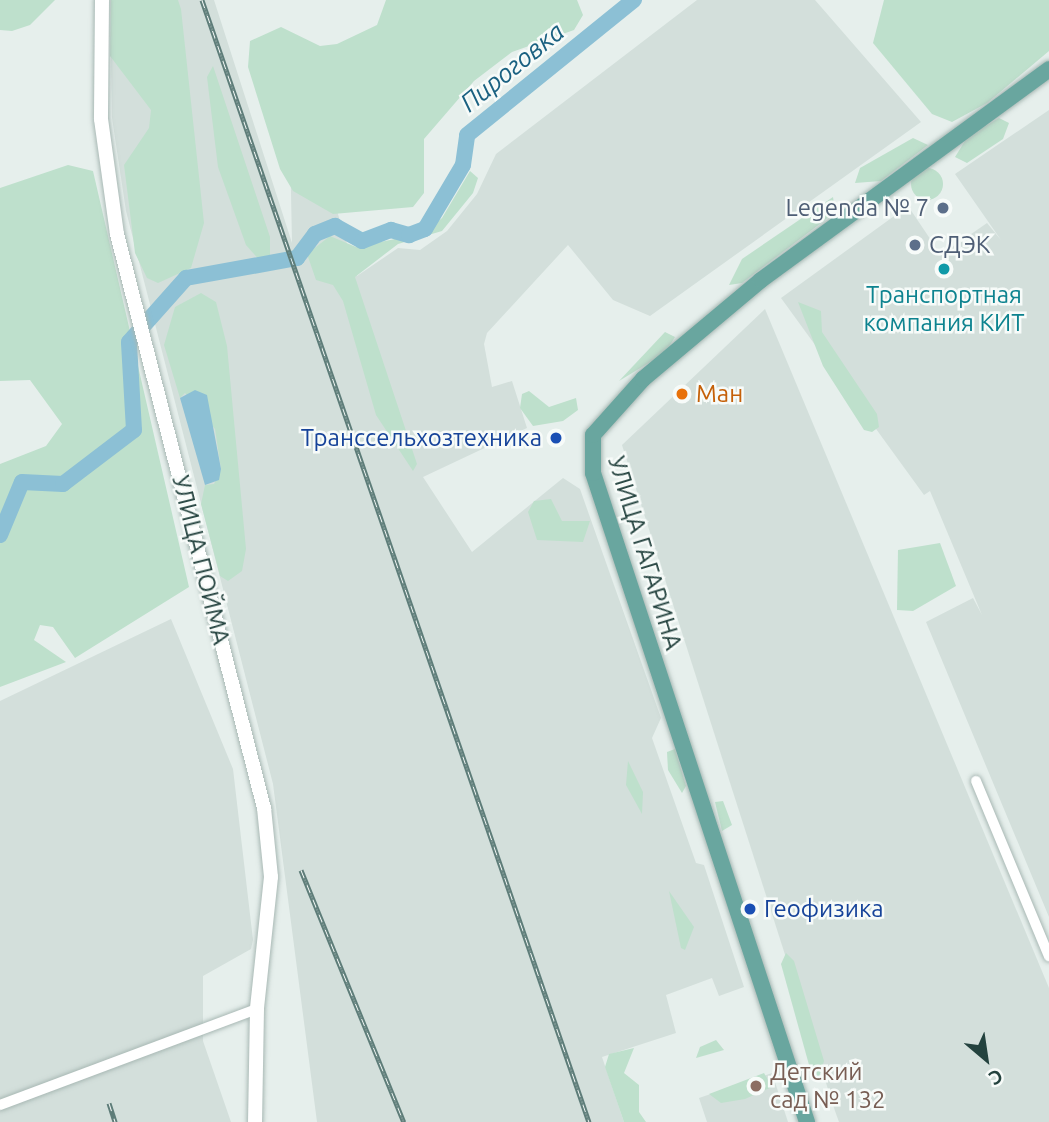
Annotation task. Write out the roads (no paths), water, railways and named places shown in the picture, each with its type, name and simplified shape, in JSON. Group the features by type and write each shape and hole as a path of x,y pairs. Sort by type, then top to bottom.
{"main road":[{"name":"УЛИЦА ПОЙМА","path":"102,0 101,119 117,234 264,808 271,877 257,1009 254,1122"},
{"name":"УЛИЦА ГАГАРИНА","path":"807,1122 593,473 593,435 643,379 761,280 1049,69"}],"street":[{"path":"976,781 1049,956"},
{"path":"0,1105 257,1009"}],"water":[{"path":"195,390 207,395 221,469 219,480 205,485 180,398"}],"waterway":[{"name":"Пироговка","path":"0,535 22,482 63,484 134,430 129,342 186,278 297,258 315,234 335,226 362,241 391,230 409,235 425,229 463,165 467,135 634,0"}],"railway":[{"path":"202,0 589,1122"},
{"path":"301,870 404,1122"},
{"path":"109,1103 115,1122"}],"place":[{"name":"Legenda № 7","path":"943,208"},
{"name":"СДЭК","path":"915,245"},
{"name":"Транспортная компания КИТ","path":"944,269"},
{"name":"Ман","path":"682,394"},
{"name":"Транссельхозтехника","path":"556,438"},
{"name":"Геофизика","path":"750,909"},
{"name":"Детский сад № 132","path":"756,1086"}]}
